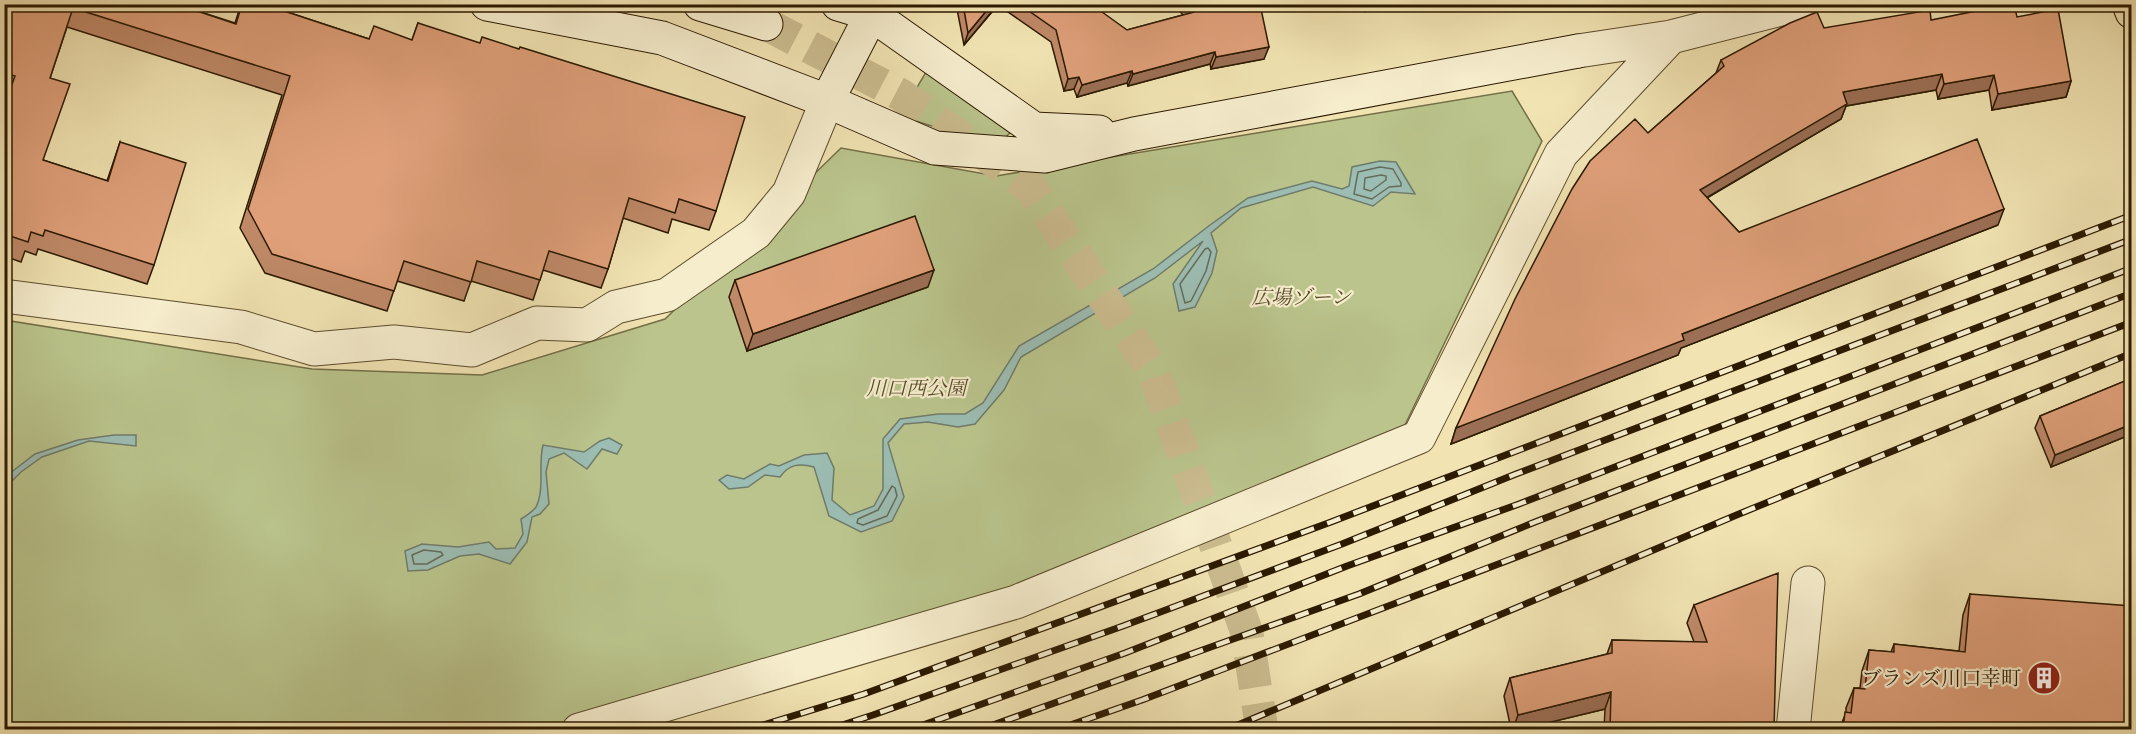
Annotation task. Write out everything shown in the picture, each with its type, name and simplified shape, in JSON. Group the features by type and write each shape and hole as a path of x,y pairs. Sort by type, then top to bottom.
{"main road":[{"path":"2129,4 2132,12"}],"street":[{"path":"488,4 662,38 827,101 935,148 1045,156 1134,134 1578,51 1671,37 1800,4"},
{"path":"700,4 766,24"},
{"path":"838,4 874,9 1034,129 1134,134"},
{"path":"4,296 241,327 314,349 394,342 472,350 537,323 587,325 616,307 667,295 756,233 789,193 827,101 874,9"},
{"path":"579,729 1016,602 1419,437 1561,154 1671,37"},
{"path":"1793,729 1808,583"}],"green space":[{"path":"926,72 1011,132 1001,141 941,129 900,116"},
{"name":"川口西公園","path":"1512,91 1542,141 1403,429 1023,589 543,729 5,729 4,320 312,369 482,375 665,319 841,148 996,176"}],"water":[{"path":"1380,161 1396,162 1415,194 1391,192 1373,206 1313,187 1241,208 1211,233 1217,251 1212,273 1195,307 1179,311 1173,284 1203,241 1155,278 1021,357 1004,390 975,424 958,427 928,422 904,424 888,443 904,497 892,521 861,532 829,516 814,467 795,466 787,469 780,477 765,475 748,487 729,489 719,480 727,475 744,479 770,464 779,466 804,455 827,453 834,468 832,500 850,515 874,506 883,489 883,439 900,419 938,414 965,414 983,403 1019,346 1153,269 1248,198 1312,181 1342,189 1349,186 1352,167"},
{"path":"114,435 136,435 136,446 89,441 42,457 21,472 5,488 5,477 35,454 78,440"},
{"path":"609,438 622,445 617,454 602,449 587,469 564,453 549,459 546,472 549,504 540,514 532,517 527,542 510,564 479,554 460,556 428,570 408,571 405,551 422,544 458,547 489,542 496,549 515,548 523,534 521,519 535,509 539,500 543,445 584,452"}],"building":[{"path":"4,4 176,4 236,24 242,4 277,4 275,8 369,39 374,26 412,40 418,23 480,43 482,37 519,49 520,47 745,117 716,211 679,199 675,213 629,198 608,269 549,251 540,280 477,261 471,282 404,261 394,291 272,254 248,209 290,76 73,8 50,78 70,84 43,160 108,181 120,142 186,163 154,265 45,230 43,236 31,232 28,242 4,234 4,107 15,76 4,73"},
{"path":"963,4 992,4 968,33"},
{"path":"1019,4 1091,4 1127,30 1194,12 1188,4 1260,4 1269,47 1216,57 1215,52 1082,85 1079,77 1068,79 1056,30"},
{"path":"2014,4 2017,17 2058,9 2071,81 1998,94 1994,75 1944,84 1942,74 1843,92 1847,104 1700,190 1739,232 1977,139 2004,209 1682,334 1684,340 1456,428 1515,299 1572,189 1590,161 1635,119 1648,133 1724,66 1721,60 1790,23 1817,12 1824,28 1930,10 1931,20"},
{"path":"915,216 934,270 753,334 735,280"},
{"path":"2132,378 2132,424 2055,455 2040,416"},
{"path":"1778,573 1774,729 1610,729 1611,692 1518,715 1510,678 1612,653 1612,640 1707,642 1694,605"},
{"name":"ブランズ川口幸町","path":"1970,594 2132,606 2132,729 1843,729 1845,712 1851,713 1854,688 1865,689 1869,650 1894,652 1894,644 1965,652"}],"tunnel":[{"path":"766,24 901,95 1030,187 1154,372 1247,633 1262,730"}],"railway":[{"path":"747,730 864,694 1331,522 2132,215"},
{"path":"827,730 1123,626 1342,544 1516,474 2132,239"},
{"path":"909,730 1125,653 1347,566 1519,504 2132,268"},
{"path":"979,730 1359,594 1535,522 2132,293"},
{"path":"1056,730 1142,700 2132,322"},
{"path":"1226,730 1739,514 2132,353"}],"place":[{"name":"ブランズ川口幸町","path":"2044,678"}],"park label":[{"name":"広場ゾーン","path":"1301,297"}]}
